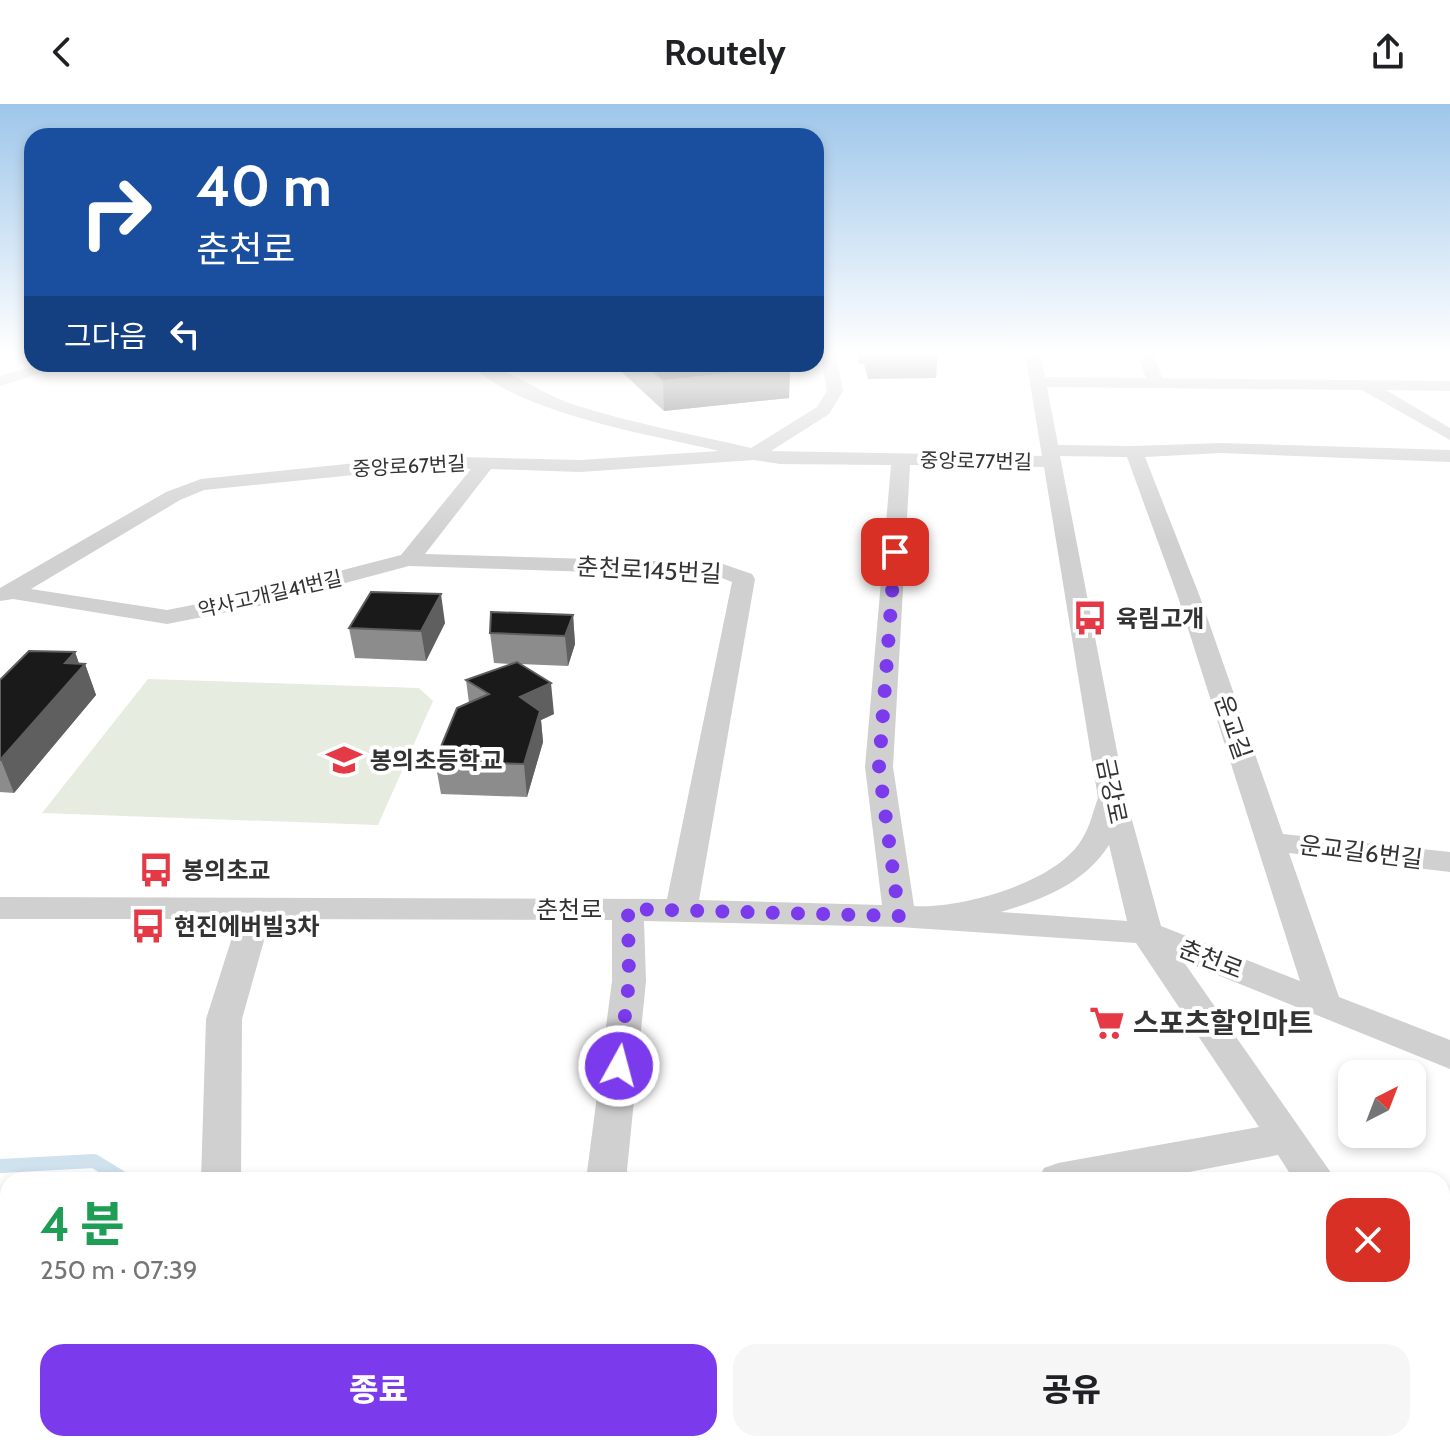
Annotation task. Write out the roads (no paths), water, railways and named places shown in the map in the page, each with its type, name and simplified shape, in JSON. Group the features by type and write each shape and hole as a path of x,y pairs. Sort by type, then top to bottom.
{"street":[{"path":"597,416 754,454"},
{"name":"중앙로67번길","path":"5,594 173,496 201,485 424,462 580,466 754,454 814,416"},
{"name":"금강로","path":"1045,416 1112,798 1146,933 1310,1172"},
{"path":"1416,416 1450,435"},
{"path":"1425,421 1450,421"},
{"name":"중앙로77번길","path":"754,454 901,460 1221,448 1450,456"},
{"name":"운교길","path":"1134,452 1189,597 1324,1003"},
{"path":"899,916 879,767 901,460"},
{"path":"409,560 485,464"},
{"name":"약사고개길41번길","path":"5,594 167,617 259,599 409,560"},
{"name":"춘천로145번길","path":"409,560 720,570 744,579 681,910"},
{"path":"941,919 1028,892 1077,865 1095,844 1112,798"},
{"name":"운교길6번길","path":"1272,842 1450,862"},
{"name":"춘천로","path":"0,908 681,910 899,916 1146,933 1450,1055"},
{"path":"221,1172 224,1019 257,908"},
{"path":"607,1172 629,981 628,909"},
{"path":"1102,1172 1287,1138"}],"waterway":[{"path":"0,1166 94,1161 112,1172"}],"place":[{"name":"육림고개","path":"1090,618"},
{"name":"봉의초등학교","path":"344,760"},
{"name":"봉의초교","path":"156,870"},
{"name":"현진에버빌3차","path":"148,926"},
{"name":"스포츠할인마트","path":"1107,1023"}]}
